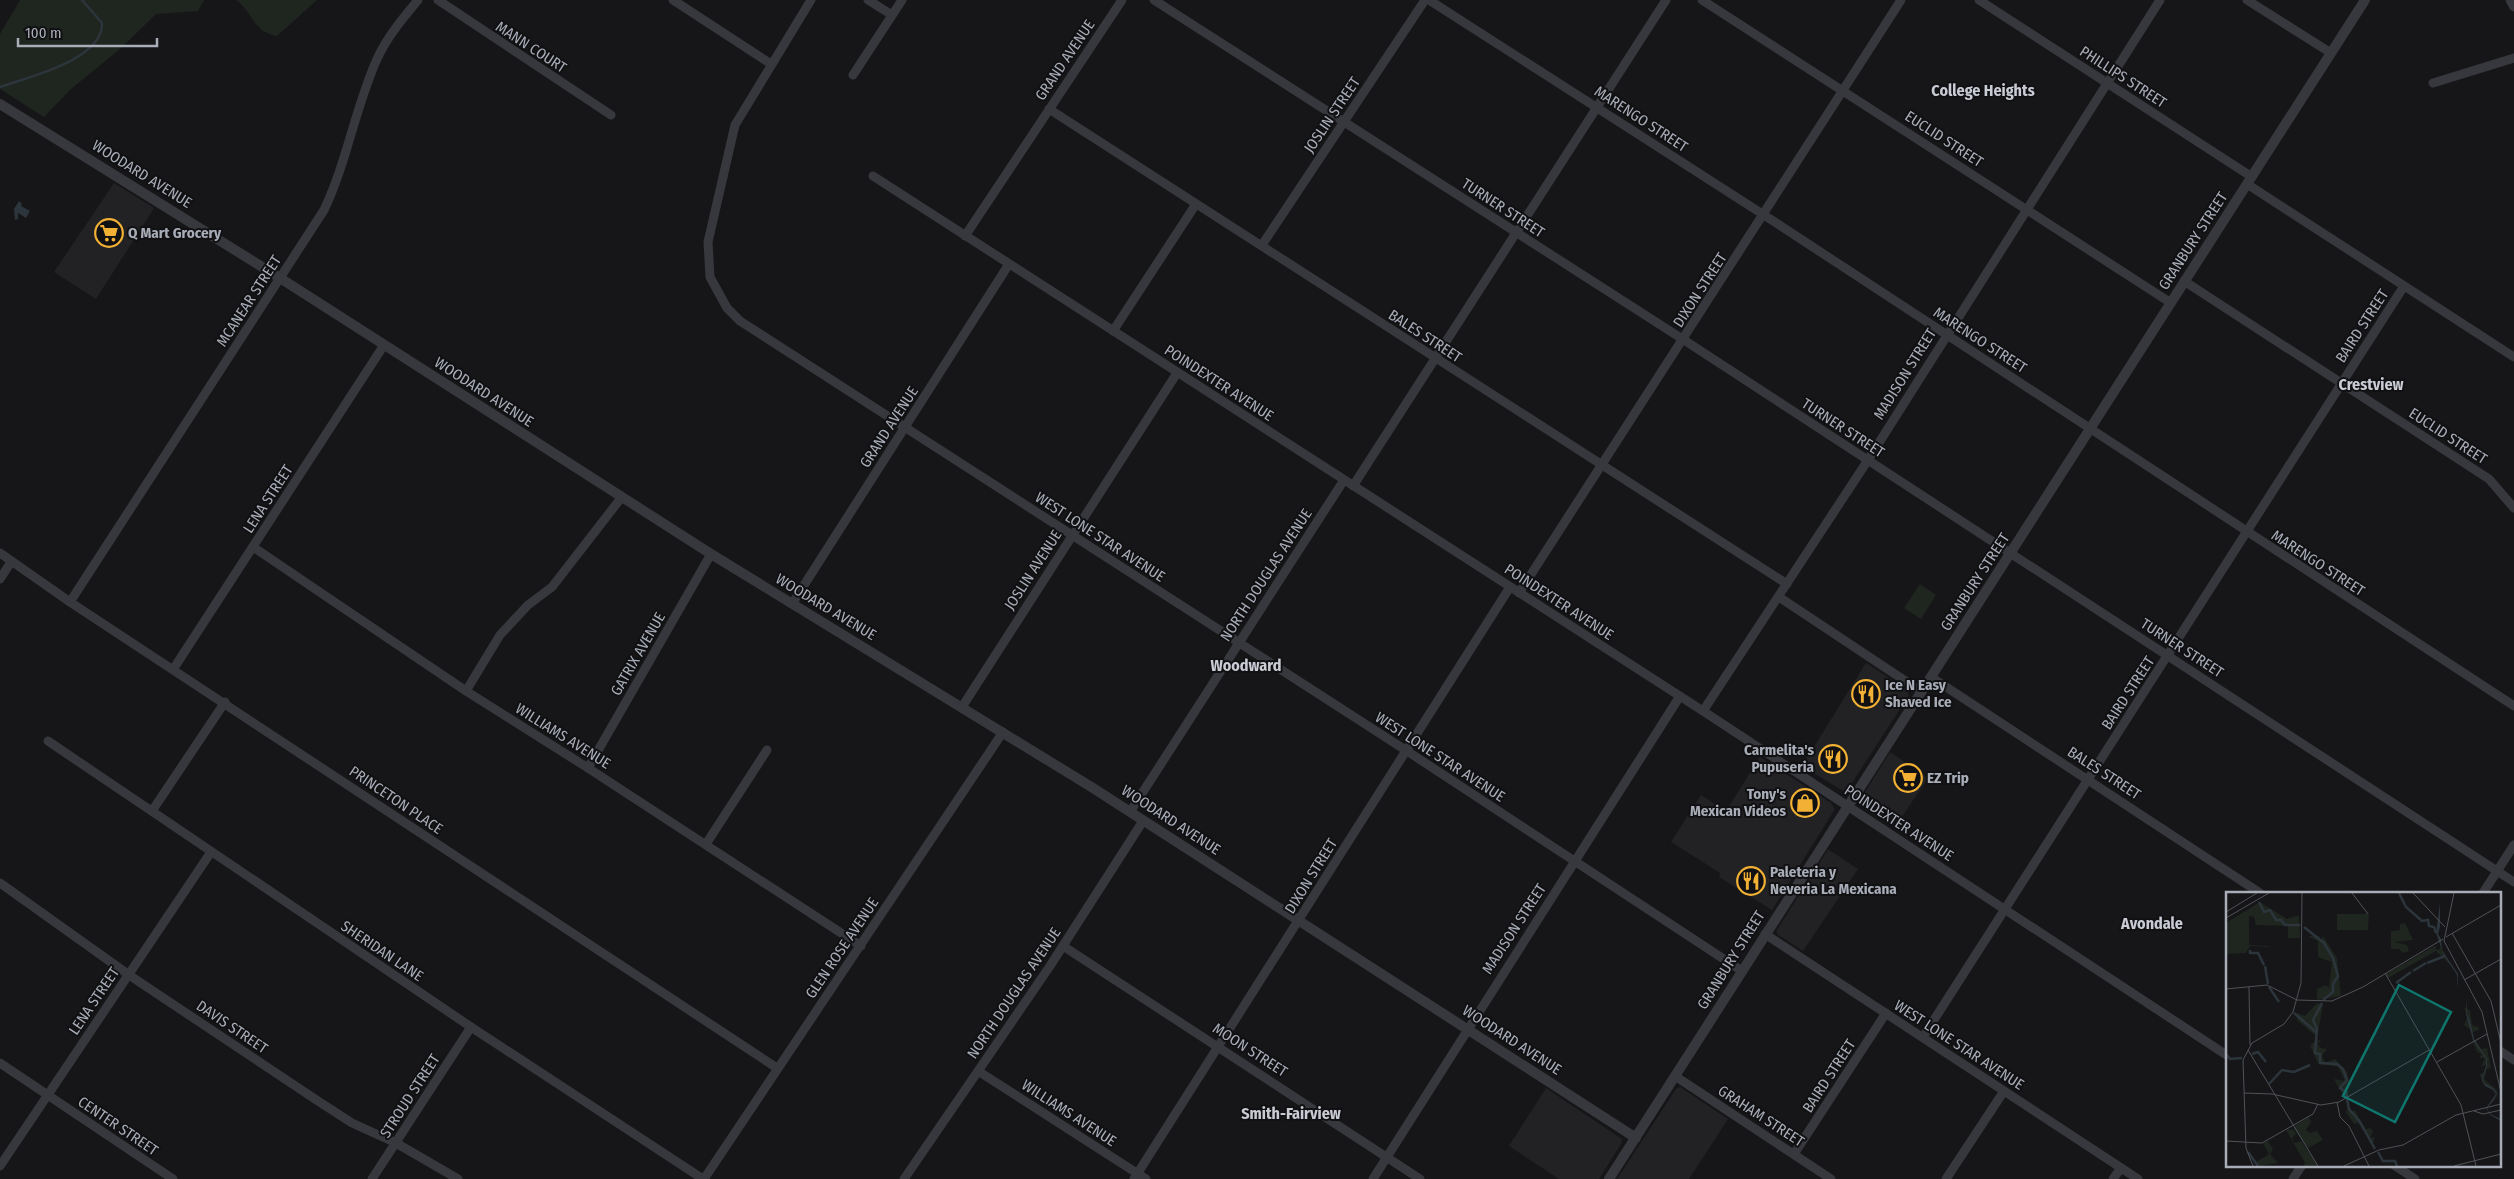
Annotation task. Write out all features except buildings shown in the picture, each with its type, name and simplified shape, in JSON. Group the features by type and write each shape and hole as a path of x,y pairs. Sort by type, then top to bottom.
{"street":[{"name":"MCANEAR STREET","path":"70,602 324,210 334,190 377,59 396,28 418,0"},
{"name":"MANN COURT","path":"438,0 611,115"},
{"path":"672,0 771,64"},
{"name":"WEST LONE STAR AVENUE","path":"811,0 735,125 708,242 710,277 726,308 740,321 1407,751 1742,971"},
{"path":"868,0 892,15"},
{"path":"853,74 902,0"},
{"name":"GRAND AVENUE","path":"965,236 1122,0"},
{"name":"TURNER STREET","path":"1154,0 2011,552 2514,882"},
{"name":"JOSLIN STREET","path":"1262,245 1425,0"},
{"name":"MARENGO STREET","path":"1429,0 1764,215 2247,533 2514,706"},
{"path":"1353,486 1666,0"},
{"name":"EUCLID STREET","path":"1702,0 2171,303"},
{"name":"DIXON STREET","path":"1520,593 1901,0"},
{"name":"PHILLIPS STREET","path":"1979,0 2107,84 2404,286 2514,357"},
{"name":"MADISON STREET","path":"1704,711 1868,460 2160,0"},
{"path":"2248,0 2331,53"},
{"name":"GRANBURY STREET","path":"1609,1179 2365,0"},
{"path":"2510,0 2514,7"},
{"path":"2433,82 2514,58"},
{"name":"WOODARD AVENUE","path":"0,104 280,278 621,498 1143,820 1636,1138"},
{"name":"BALES STREET","path":"1049,109 1262,245 1435,359 1604,464 1787,584"},
{"name":"POINDEXTER AVENUE","path":"873,176 1704,711 2226,1055"},
{"path":"1112,331 1196,204"},
{"name":"GRAND AVENUE","path":"792,604 1009,264"},
{"name":"EUCLID STREET","path":"2184,281 2489,479 2514,508"},
{"name":"BAIRD STREET","path":"1923,1037 2404,286"},
{"name":"LENA STREET","path":"174,668 384,345"},
{"name":"JOSLIN AVENUE","path":"962,707 1177,373"},
{"name":"NORTH DOUGLAS AVENUE","path":"1130,812 1344,480"},
{"path":"466,691 502,634 528,605 552,587 621,498"},
{"name":"WILLIAMS AVENUE","path":"253,547 466,691 706,844 861,946"},
{"name":"PRINCETON PLACE","path":"0,553 70,602 174,668 777,1068"},
{"name":"GATRIX AVENUE","path":"588,768 711,554"},
{"path":"0,579 11,562"},
{"name":"DIXON STREET","path":"1135,1176 1510,587"},
{"path":"1779,597 1922,692"},
{"name":"BALES STREET","path":"1931,677 2258,892"},
{"name":"MADISON STREET","path":"1374,1179 1467,1029 1680,696"},
{"path":"152,811 225,702"},
{"name":"GLEN ROSE AVENUE","path":"704,1179 1003,732"},
{"name":"SHERIDAN LANE","path":"48,741 471,1027 704,1179"},
{"path":"706,844 767,750"},
{"name":"NORTH DOUGLAS AVENUE","path":"904,1179 1062,946 1143,820"},
{"path":"2484,892 2514,845"},
{"name":"LENA STREET","path":"0,1166 211,852"},
{"name":"DAVIS STREET","path":"0,883 129,975 352,1123 396,1143 458,1179"},
{"name":"WEST LONE STAR AVENUE","path":"1765,934 2138,1179"},
{"name":"MOON STREET","path":"1062,946 1420,1179"},
{"name":"BAIRD STREET","path":"1794,1154 1886,1014"},
{"name":"STROUD STREET","path":"372,1179 471,1027"},
{"path":"2502,1052 2514,1060"},
{"name":"CENTER STREET","path":"0,1063 173,1179"},
{"name":"WILLIAMS AVENUE","path":"978,1071 1135,1176 1146,1179"},
{"name":"GRAHAM STREET","path":"1675,1076 1831,1179"},
{"path":"1946,1179 2004,1091"},
{"path":"2294,1179 2301,1166"},
{"path":"2396,1166 2415,1179"},
{"path":"2113,1179 2121,1168"}],"shaded area":[{"path":"20,0 204,0 198,11 156,14 120,49 71,89 44,117 0,89 0,34"},
{"path":"236,0 317,0 277,36 263,31"},
{"path":"114,183 154,208 96,299 54,272"},
{"path":"19,201 22,204 21,206 30,211 26,218 18,213 18,219 15,220 14,209"},
{"path":"1920,584 1936,595 1921,619 1904,608"},
{"path":"1866,663 1906,689 1909,695 1848,789 1843,791 1802,766"},
{"path":"1890,752 1928,778 1895,827 1859,802"},
{"path":"1760,757 1831,803 1835,809 1772,910 1719,877 1720,873 1671,842 1701,795 1726,811"},
{"path":"1828,849 1858,869 1803,951 1777,934 1777,930"},
{"path":"1680,1087 1728,1119 1689,1179 1617,1179 1676,1089"},
{"path":"1546,1088 1622,1139 1621,1144 1599,1179 1559,1179 1509,1146"}],"waterway":[{"path":"0,87 62,65 78,57 90,47 99,36 102,23 82,0"}],"place":[{"name":"Q Mart Grocery","path":"109,233"},
{"name":"Ice N Easy Shaved Ice","path":"1866,694"},
{"name":"Carmelita's Pupuseria","path":"1833,759"},
{"name":"EZ Trip","path":"1908,778"},
{"name":"Tony's Mexican Videos","path":"1805,803"},
{"name":"Paleteria y Neveria La Mexicana","path":"1751,881"}],"district":[{"name":"College Heights","path":"1983,90"},
{"name":"Crestview","path":"2371,384"},
{"name":"Woodward","path":"1246,665"},
{"name":"Avondale","path":"2152,923"},
{"name":"Smith-Fairview","path":"1291,1113"}]}
